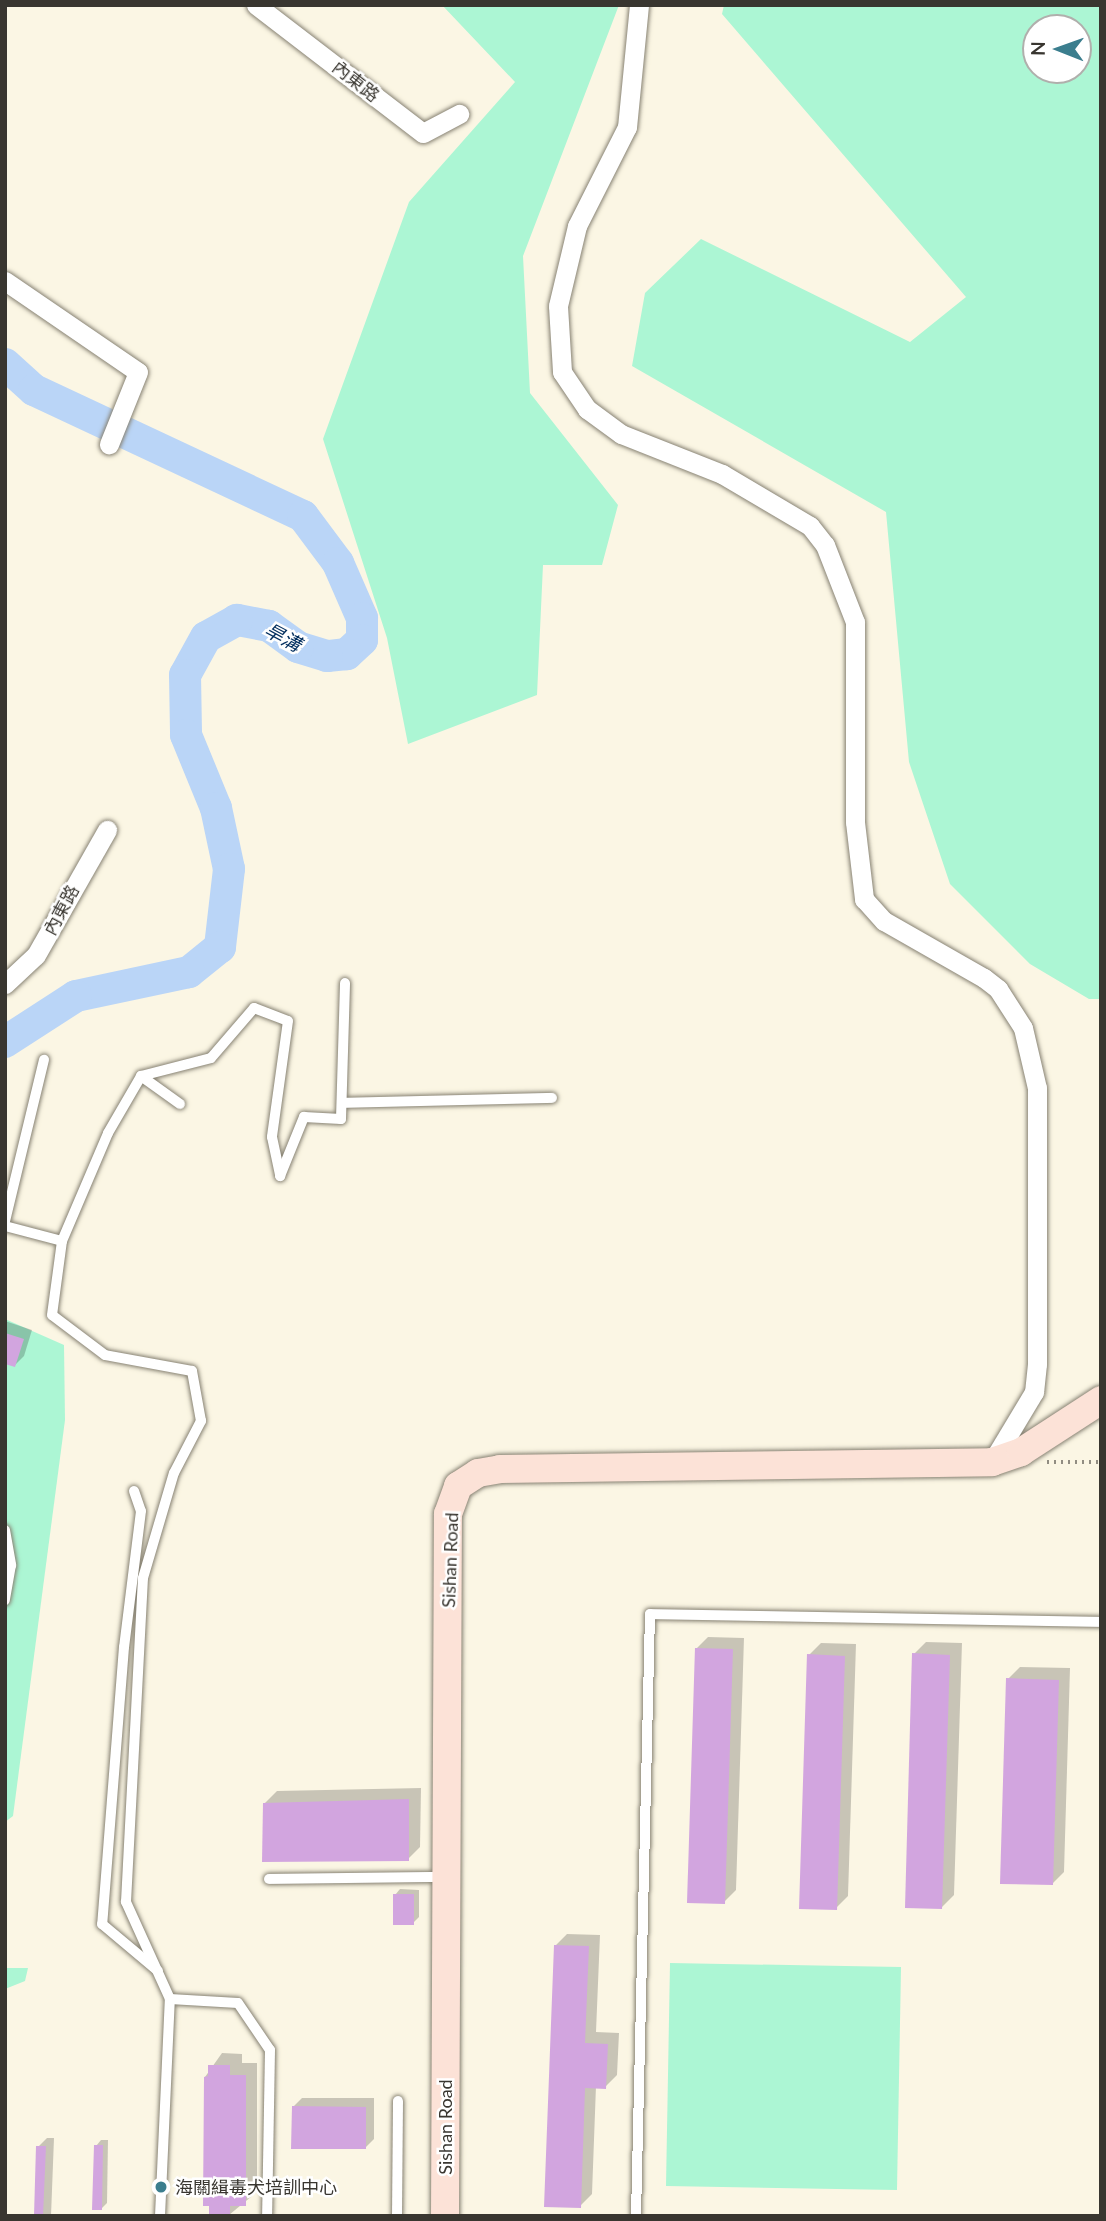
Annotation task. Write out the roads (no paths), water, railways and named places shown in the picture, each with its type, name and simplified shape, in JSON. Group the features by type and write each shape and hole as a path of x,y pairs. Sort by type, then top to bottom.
{"street":[{"name":"內東路","path":"256,5 423,133 459,114"},
{"path":"639,5 627,127 577,226 558,306 562,372 587,409 621,434 722,474 810,526 825,545 855,622 855,822 864,899 884,921 984,978 998,989 1023,1028 1037,1088 1037,1364 1034,1392 992,1462"},
{"path":"5,281 138,372 109,443"},
{"name":"內東路","path":"5,984 41,947 107,830"},
{"name":"Sishan Road","path":"444,2216 449,1514 458,1486 478,1473 500,1469 992,1462 1021,1452 1101,1400"}],"lane":[{"path":"160,2216 170,1999 161,1973 126,1902 143,1578 174,1473 201,1421 192,1371 105,1354 52,1315 62,1241 108,1133 142,1076 211,1058 254,1008 288,1021 272,1137 280,1176 304,1116 341,1119 345,983"},
{"path":"5,1220 44,1060"},
{"path":"142,1076 180,1104"},
{"path":"342,1103 552,1098"},
{"path":"5,1226 62,1241"},
{"path":"134,1491 141,1511 124,1647 102,1924 161,1973"},
{"path":"5,1530 11,1565 5,1600"},
{"path":"636,2216 650,1614 1101,1622"},
{"path":"270,1880 446,1877"},
{"path":"170,1999 238,2003 270,2050 267,2216"},
{"path":"397,2216 398,2101"}],"waterway":[{"name":"旱溝","path":"5,364 34,390 303,516 338,563 362,618 362,640 347,654 327,656 298,647 269,626 237,620 206,637 185,675 186,735 216,808 229,869 220,947 189,972 76,996 5,1042"}],"place":[{"name":"海關緝毒犬培訓中心","path":"161,2187"}]}
